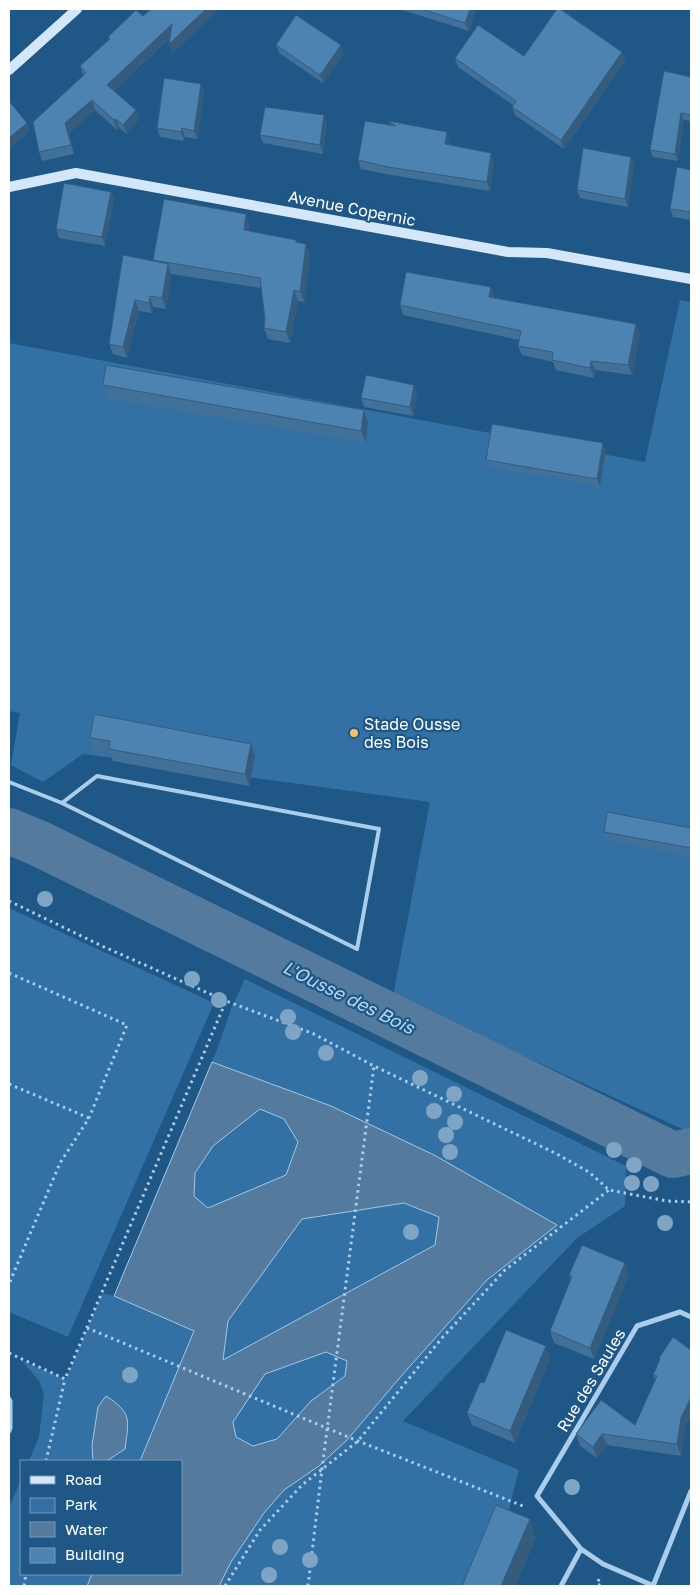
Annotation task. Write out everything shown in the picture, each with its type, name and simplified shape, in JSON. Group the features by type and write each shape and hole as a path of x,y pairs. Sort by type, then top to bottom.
{"street":[{"path":"9,70 77,9"},
{"name":"Avenue Copernic","path":"9,187 76,173 508,252 547,253 691,279"},
{"name":"Rue des Saules","path":"537,1496 637,1326 680,1312 691,1317"},
{"path":"9,1399 9,1431"},
{"path":"537,1496 581,1550 604,1564 654,1586 691,1492"},
{"path":"561,1586 581,1550"}],"lane":[{"path":"9,782 62,803 358,949 379,829 97,776 62,803"}],"path":[{"path":"9,901 102,946 226,1001 314,1034 374,1066 555,1152 589,1172 610,1190 667,1201 691,1202"},
{"path":"9,973 128,1024 89,1118 60,1163 9,1284"},
{"path":"46,1460 65,1379 226,1001"},
{"path":"308,1586 374,1066"},
{"path":"9,1084 89,1118"},
{"path":"225,1586 260,1530 302,1484 358,1441 442,1338 505,1270 610,1190"},
{"path":"87,1328 358,1441 523,1506 537,1496"},
{"path":"9,1353 65,1379"}],"green space":[{"name":"Stade Ousse des Bois","path":"680,300 691,302 691,1133 393,996 430,802 83,754 43,782 11,765 20,713 9,711 9,343 645,462"},
{"path":"9,908 214,1003 68,1337 9,1312"},
{"path":"245,979 626,1166 625,1206 577,1238 403,1421 519,1470 509,1509 477,1586 9,1586 9,1508 20,1481 20,1575 182,1575 182,1460 29,1460 39,1437 44,1394 39,1381 22,1361 66,1379 102,1293 114,1296 218,1047 231,1009"}],"water":[{"path":"212,1062 331,1106 434,1155 557,1225 487,1280 347,1440 319,1466 284,1490 264,1513 231,1562 219,1586 87,1586 92,1575 182,1575 182,1460 140,1460 194,1331 114,1296","holes":["260,1109 284,1119 298,1142 286,1175 208,1208 194,1196 195,1173 213,1146","404,1203 439,1217 435,1245 223,1360 228,1321 302,1219","326,1352 347,1361 345,1376 311,1401 277,1439 253,1446 236,1437 233,1422 265,1374"]},
{"path":"106,1396 120,1407 127,1418 125,1449 108,1460 93,1460 92,1445 98,1407"}],"building":[{"path":"151,9 206,9 169,44 172,24 107,85 136,110 123,125 116,119 114,120 92,100 65,123 71,145 39,152 33,122 86,73 80,66 110,39 108,37 136,10 143,16"},
{"path":"422,9 470,9 465,23"},
{"path":"557,9 560,9 622,52 561,140 512,107 516,101 455,58 478,25 524,56"},
{"path":"296,15 341,45 320,75 276,45"},
{"path":"664,71 691,77 691,115 681,113 675,154 650,150"},
{"path":"164,78 201,84 194,131 182,128 181,132 157,128"},
{"path":"9,101 27,123 9,138"},
{"path":"265,107 324,115 320,145 260,135"},
{"path":"365,121 396,126 389,121 447,132 445,144 491,153 487,182 388,167 358,160"},
{"path":"583,148 631,157 625,199 577,190"},
{"path":"677,167 691,170 691,212 670,209"},
{"path":"64,183 111,192 102,237 56,229"},
{"path":"164,199 246,214 244,230 296,240 296,242 306,244 300,292 294,290 286,332 264,328 265,319 260,278 153,260"},
{"path":"123,255 168,264 162,298 150,296 149,303 135,300 123,347 109,344"},
{"path":"406,272 491,287 489,297 636,324 628,365 591,361 590,368 552,360 553,352 518,346 521,331 400,305"},
{"path":"106,365 364,410 361,431 103,385"},
{"path":"366,375 414,385 410,407 361,398"},
{"path":"492,424 603,443 597,479 486,460"},
{"path":"94,714 251,744 245,774 109,749 110,741 90,738"},
{"path":"607,812 691,828 691,848 604,832"},
{"path":"582,1245 625,1263 590,1348 550,1331 572,1276 569,1275"},
{"path":"506,1330 546,1346 510,1431 467,1413 480,1382 484,1383"},
{"path":"673,1337 691,1350 691,1397 681,1418 677,1444 602,1434 593,1447 576,1434 601,1400 635,1425 657,1376 653,1375 659,1358"},
{"path":"496,1505 530,1519 501,1586 462,1586"}],"waterway":[{"name":"L'Ousse des Bois","path":"9,831 38,843 673,1155 691,1151"}],"place":[{"name":"Stade Ousse des Bois","path":"354,733"}]}
